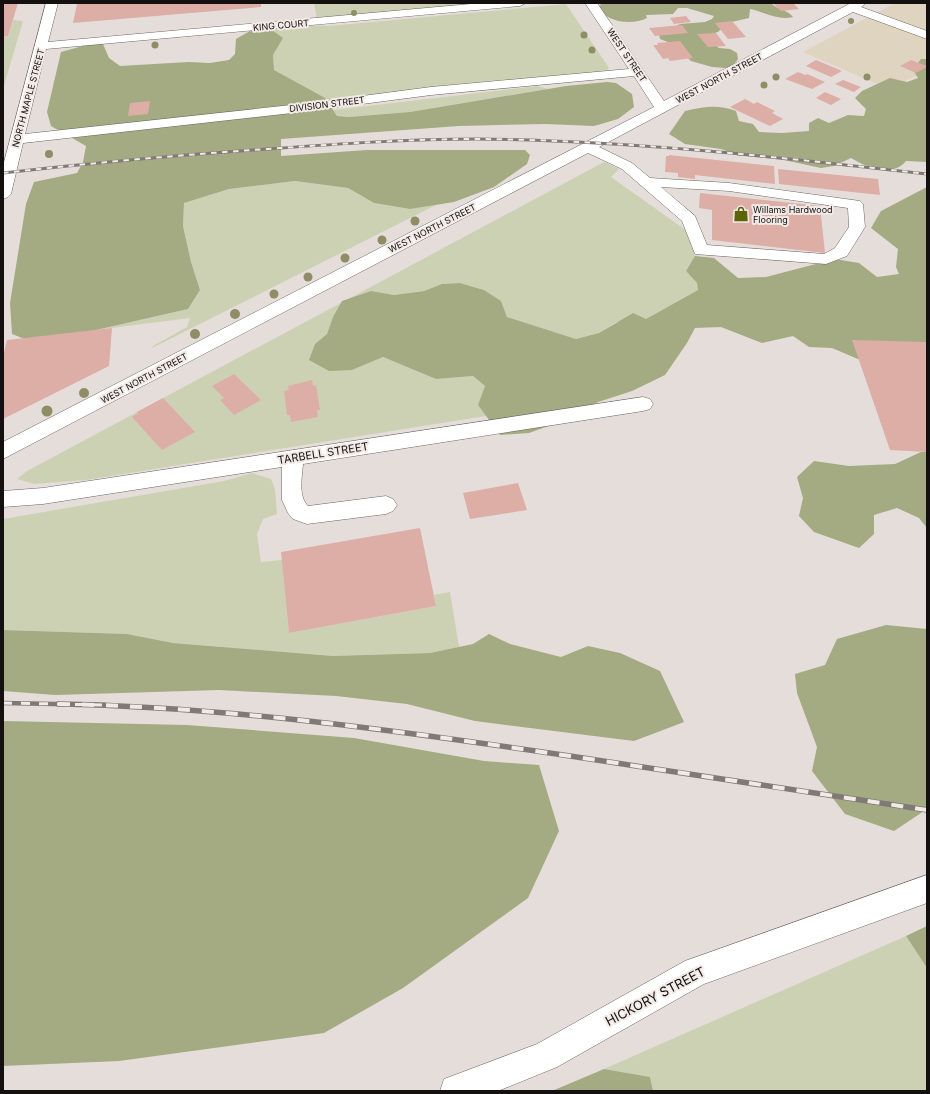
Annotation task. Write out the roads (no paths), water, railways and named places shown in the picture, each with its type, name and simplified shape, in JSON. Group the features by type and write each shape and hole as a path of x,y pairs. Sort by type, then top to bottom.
{"street":[{"name":"NORTH MAPLE STREET","path":"3,194 52,3"},
{"name":"KING COURT","path":"41,46 520,3"},
{"name":"WEST STREET","path":"591,3 662,108"},
{"path":"855,5 927,35"},
{"name":"WEST NORTH STREET","path":"3,451 662,108 855,5"},
{"name":"DIVISION STREET","path":"17,140 301,108 438,90 639,72"},
{"path":"587,147 609,156 627,166 689,219 701,250 826,258 841,252 857,227 855,204 729,187 646,182"},
{"name":"TARBELL STREET","path":"3,499 43,496 643,404"},
{"path":"293,458 293,506 301,514 307,515 386,505"},
{"name":"HICKORY STREET","path":"456,1091 546,1056 696,972 861,914 927,889"}],"railway":[{"path":"3,173 234,151 372,142 477,139 590,142 702,150 927,174"},
{"path":"3,703 64,704"},
{"path":"58,704 64,704"},
{"path":"64,704 106,705"},
{"path":"64,704 122,706 251,715 379,729 570,756 927,810"}],"place":[{"name":"Willams Hardwood Flooring","path":"741,214"}]}
